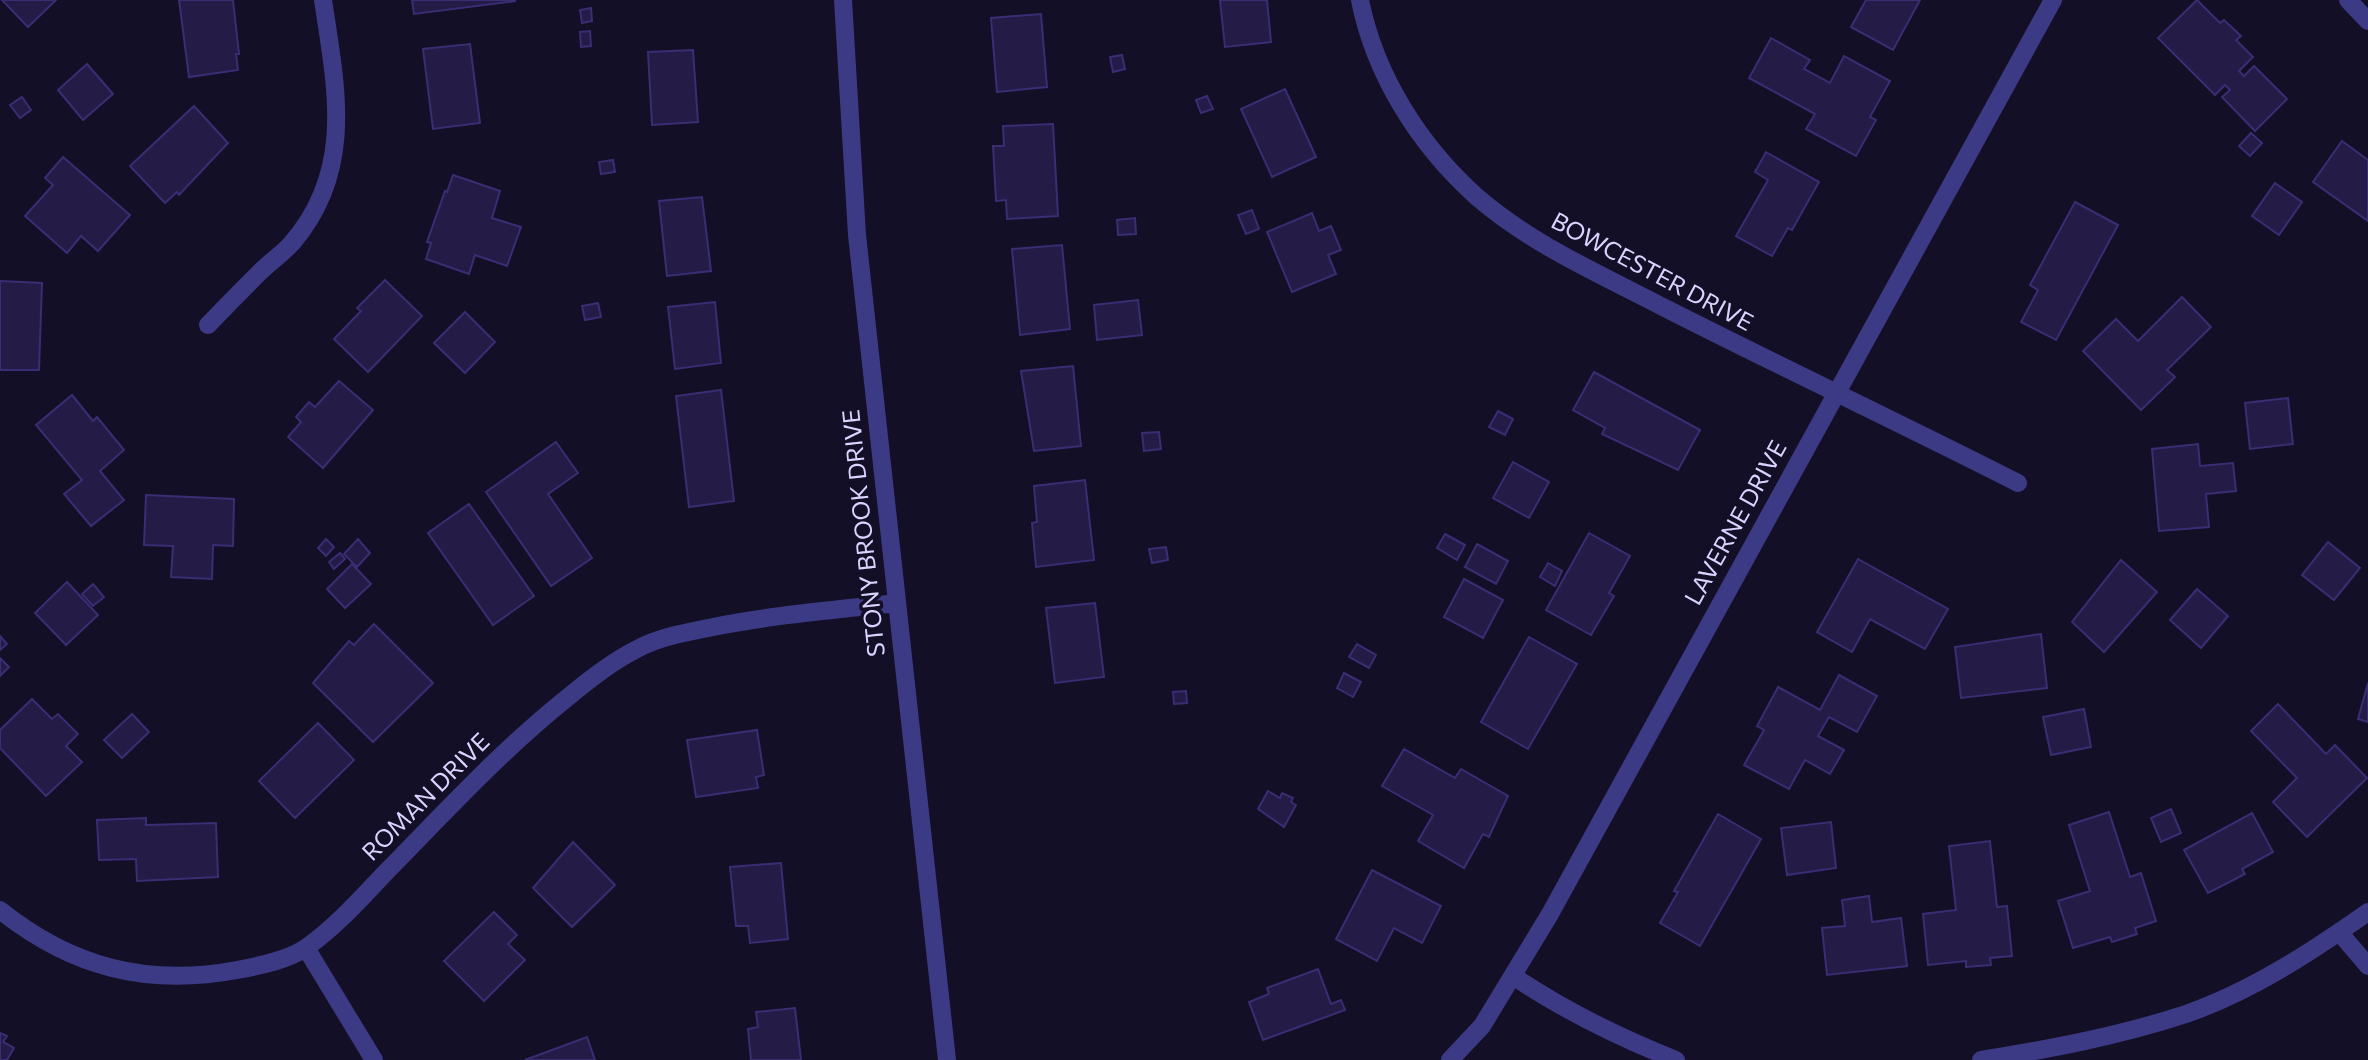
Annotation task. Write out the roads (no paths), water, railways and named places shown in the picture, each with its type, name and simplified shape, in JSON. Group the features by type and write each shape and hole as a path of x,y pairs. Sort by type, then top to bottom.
{"street":[{"path":"208,325 291,244 317,209 326,190 334,159 338,119 323,0"},
{"name":"STONY BROOK DRIVE","path":"843,0 857,235 947,1060"},
{"name":"BOWCESTER DRIVE","path":"1360,0 1373,46 1404,111 1448,168 1476,196 1507,220 1559,253 1790,372 1837,391 2018,483"},
{"name":"LAVERNE DRIVE","path":"1450,1060 1482,1026 1513,976 2053,0"},
{"path":"2347,0 2368,21"},
{"name":"ROMAN DRIVE","path":"0,910 30,935 75,957 115,970 163,977 220,974 258,966 306,948 358,901 500,756 600,671 642,646 677,635 760,618 896,603"},
{"path":"1981,1060 2116,1035 2188,1013 2286,967 2368,912"},
{"path":"2339,932 2368,966"},
{"path":"306,948 374,1060"},
{"path":"1513,976 1549,1001 1609,1033 1676,1060"}]}
